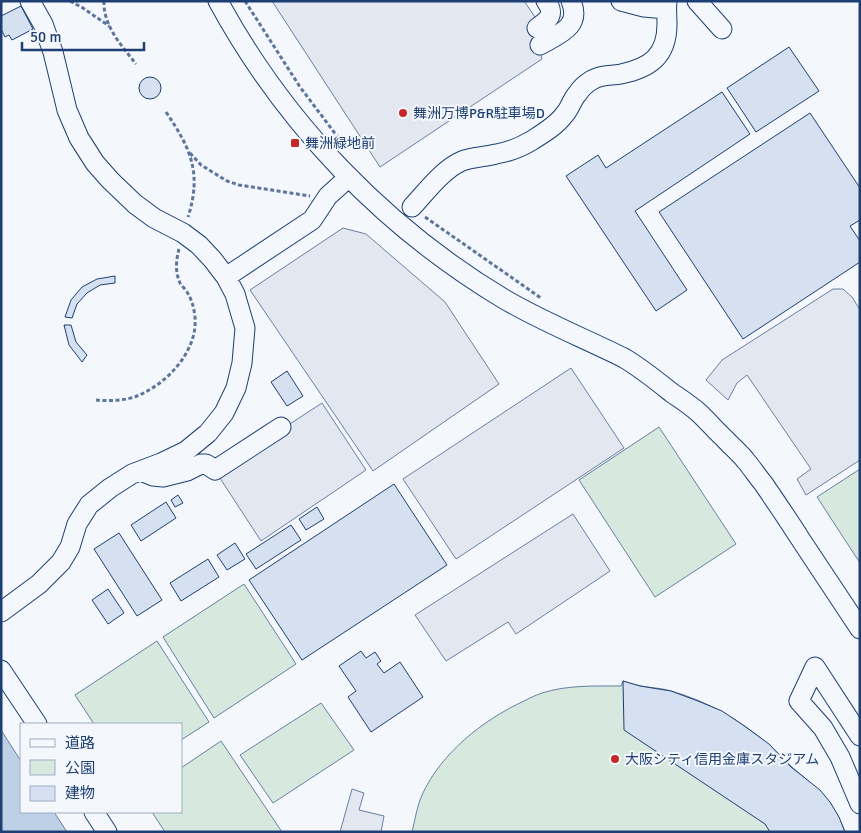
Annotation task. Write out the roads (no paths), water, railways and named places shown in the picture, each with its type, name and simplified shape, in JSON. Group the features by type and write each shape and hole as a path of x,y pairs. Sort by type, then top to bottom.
{"street":[{"path":"1,612 39,584 61,562 70,547 77,524 89,505 110,488 132,474 186,451 208,433 224,413 236,388 242,363 245,328 235,294 226,277 213,260 199,245 183,233 154,218 135,204 95,163 79,138 68,110 53,52 43,24 30,1"},
{"path":"218,1 231,25 274,90 297,120 349,177 398,223 454,266 512,303 550,324 626,360 650,375 698,412 747,461 860,628"},
{"path":"546,1 550,7 550,14 538,36 569,28 574,20 575,10 571,1"},
{"path":"416,210 441,177 462,161 498,154 530,141 560,121 577,93 593,79 608,74 618,75 637,70 649,65 660,54 665,43 667,26 666,5 644,7 621,1"},
{"path":"697,1 722,29"},
{"path":"226,277 312,220 328,196 349,177"},
{"path":"141,471 153,476 163,477 187,471 201,464 206,464 215,470 281,427"},
{"path":"860,736 815,667 799,701 823,728 840,757 860,804"},
{"path":"1,670 36,723"},
{"path":"95,813 107,832"}],"water":[{"path":"1,730 20,759 20,813 55,813 67,832 1,832"}],"place":[{"name":"舞洲万博P&R駐車場D","path":"403,113"},
{"name":"舞洲緑地前","path":"295,143"},
{"name":"大阪シティ信用金庫スタジアム","path":"615,759"}]}
